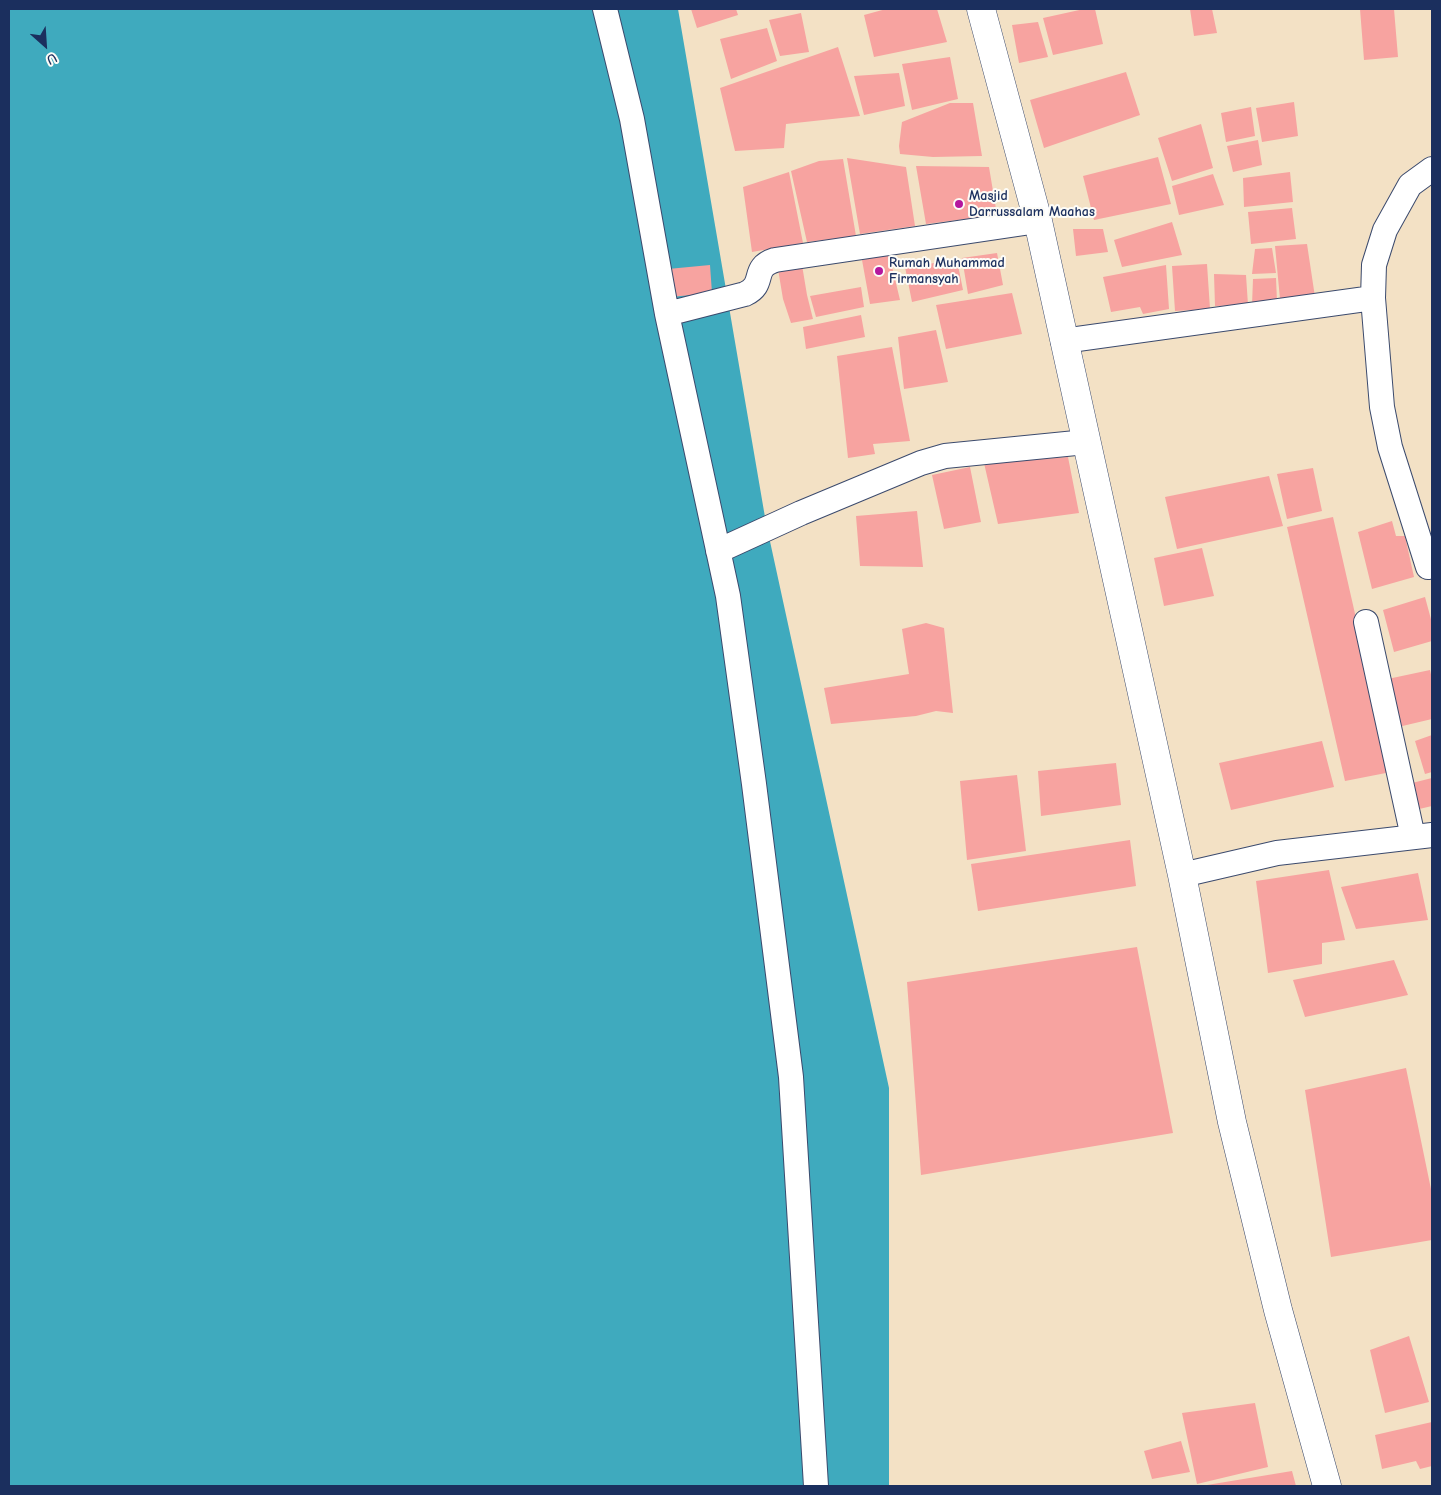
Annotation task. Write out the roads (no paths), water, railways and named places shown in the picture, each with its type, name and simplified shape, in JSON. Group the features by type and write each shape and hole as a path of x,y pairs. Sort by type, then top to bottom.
{"highway":[{"path":"981,9 1038,221 1182,876 1232,1122 1278,1310 1327,1486"}],"street":[{"path":"605,9 632,119 667,314 728,596 791,1077 816,1486"},
{"path":"1431,572 1390,447 1382,407 1373,298 1374,265 1385,230 1410,185 1432,169"},
{"path":"667,314 745,294 753,290 757,283 760,269 765,263 774,260 1038,221"},
{"path":"1063,341 1373,298"},
{"path":"718,551 801,513 921,463 945,456 1086,442"},
{"path":"1182,876 1277,853 1423,836 1366,622"}],"water":[{"path":"9,9 678,9 766,523 889,1088 889,1486 9,1486"}],"place":[{"name":"Masjid Darrussalam Maahas","path":"959,204"},
{"name":"Rumah Muhammad Firmansyah","path":"879,271"}]}
